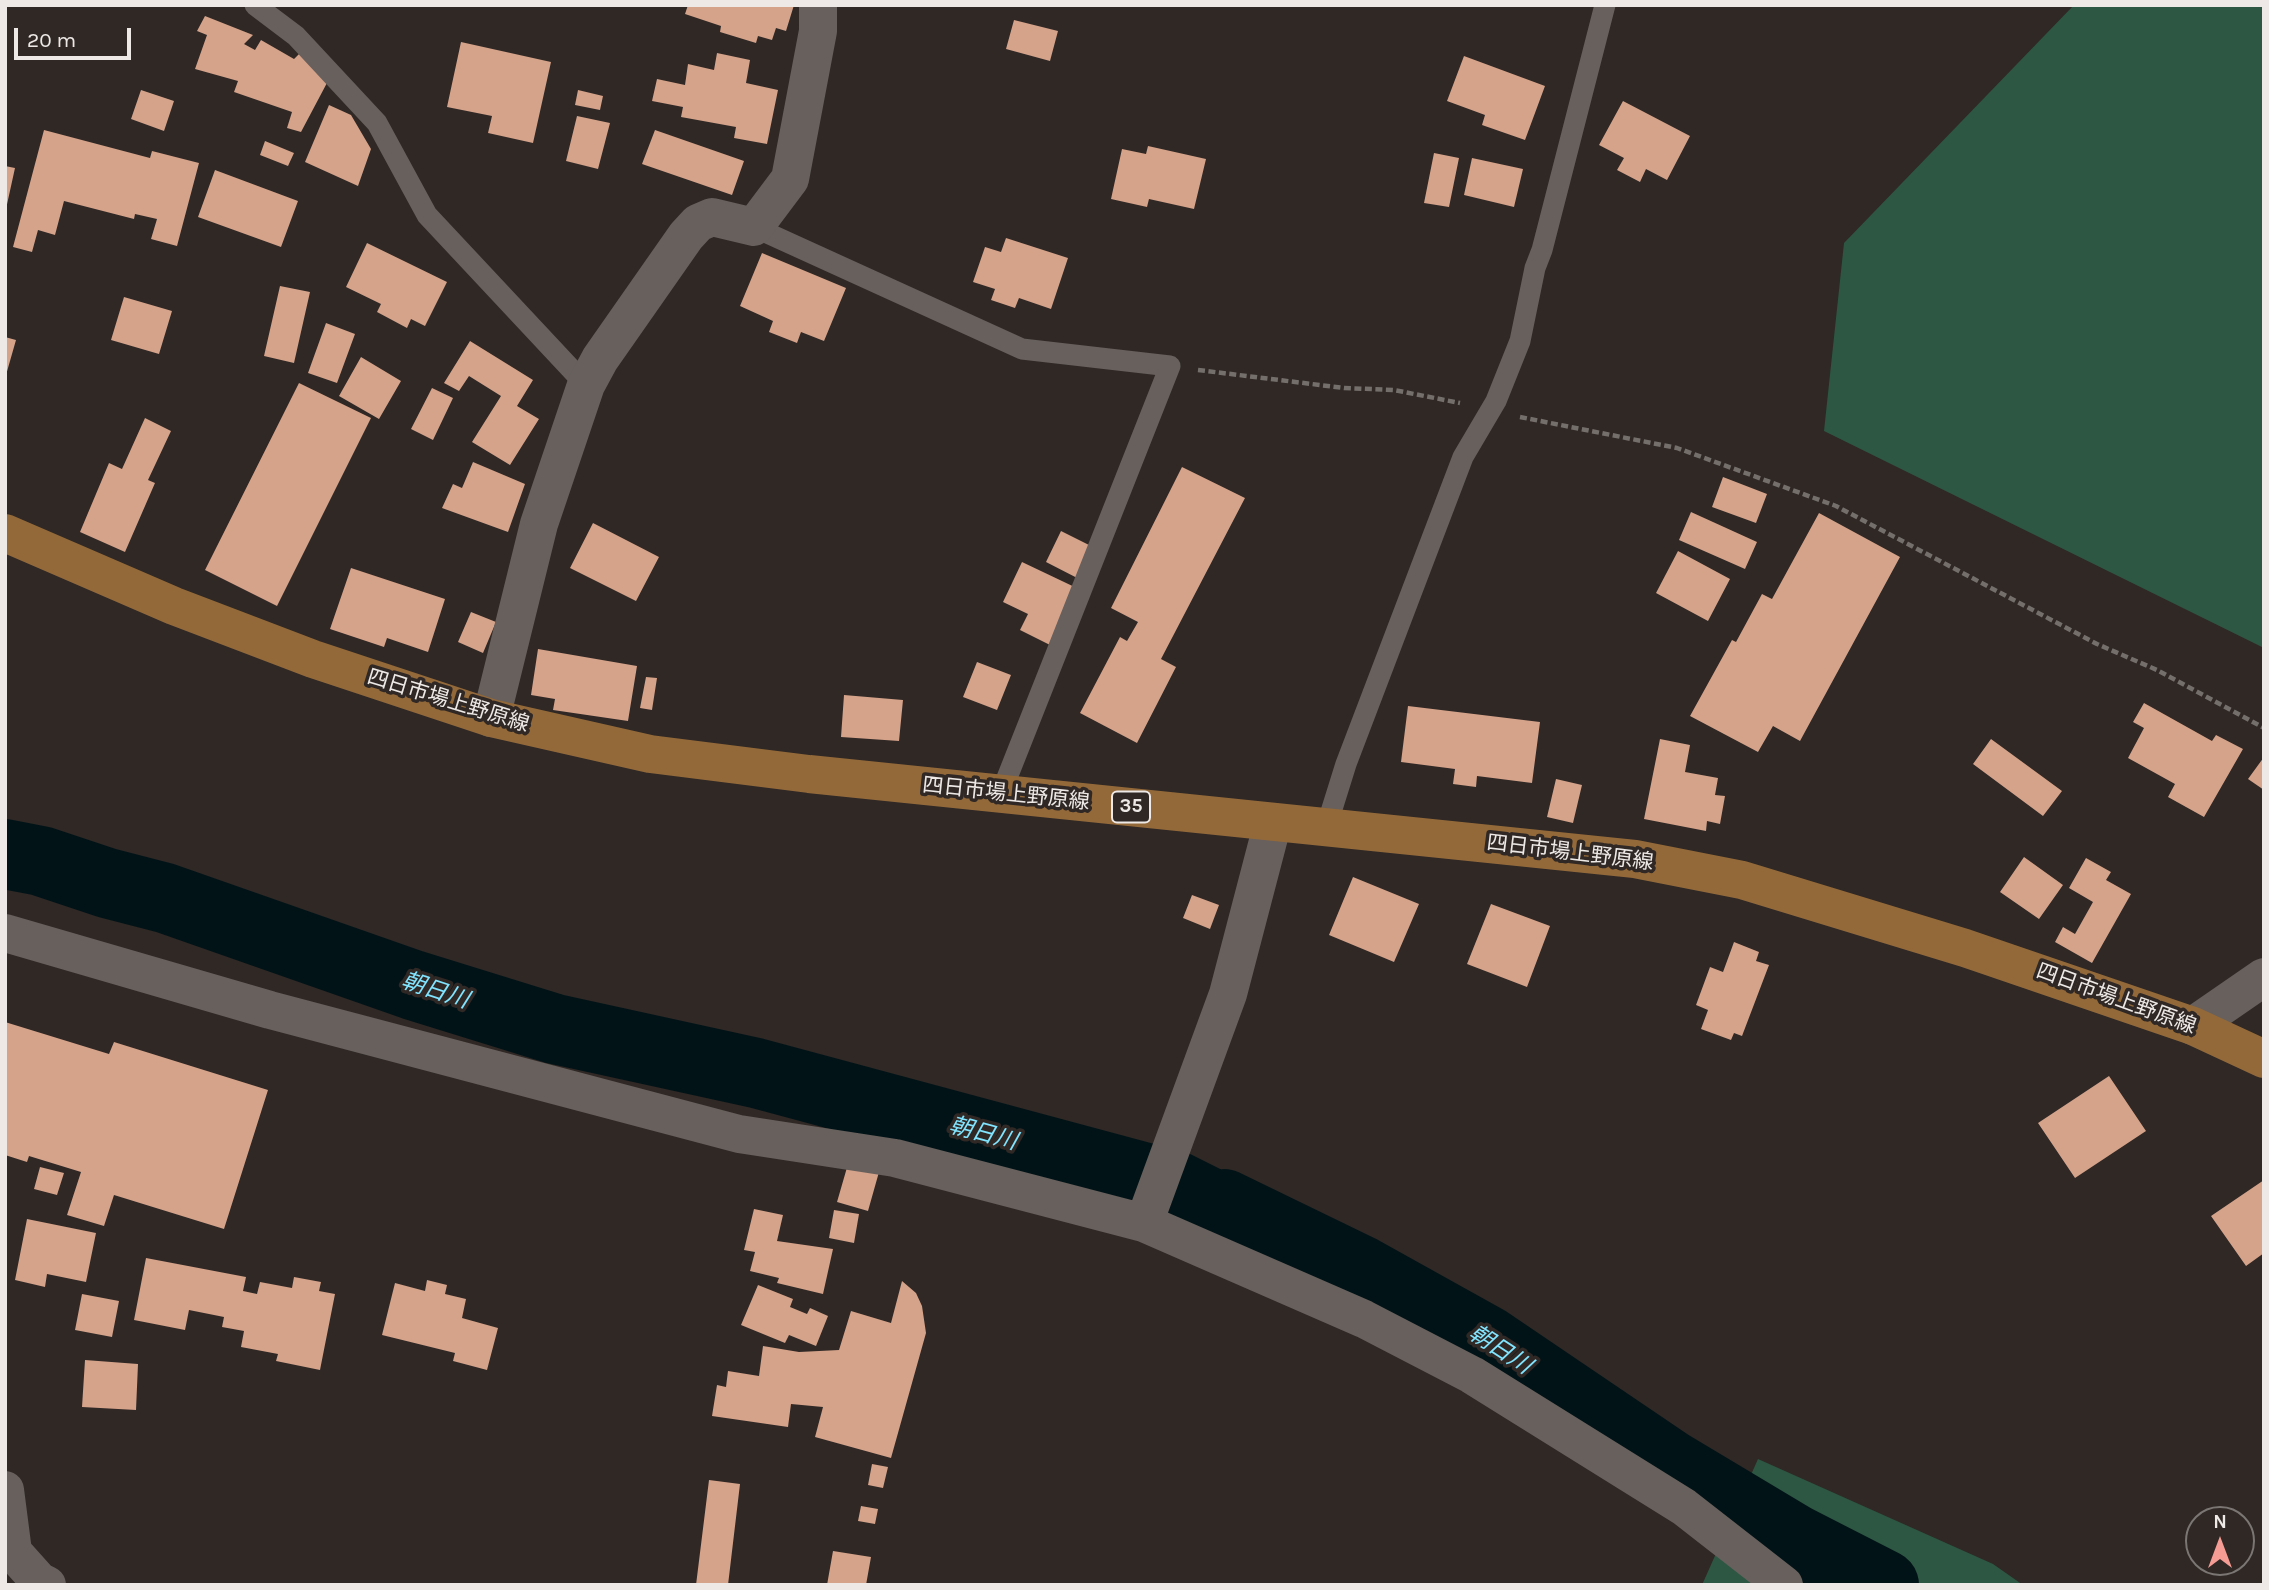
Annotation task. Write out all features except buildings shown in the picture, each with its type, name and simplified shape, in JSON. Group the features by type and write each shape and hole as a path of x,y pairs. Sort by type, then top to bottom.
{"main road":[{"name":"四日市場上野原線","path":"5,533 174,606 288,649 491,718 650,754 1635,859 1742,880 2070,981 2193,1026 2264,1059"}],"street":[{"path":"491,718 539,524 586,385 600,359 686,236 698,223 712,217 754,226 790,178 818,31 818,5"},
{"path":"1144,1223 1228,994 1273,822"},
{"path":"5,933 270,1010 739,1134 895,1158 1144,1223 1364,1319 1448,1362 1684,1507 1784,1585"},
{"path":"2193,1026 2264,977"},
{"path":"5,1490 13,1552 39,1581 47,1585"}],"lane":[{"path":"255,5 296,36 377,123 427,215 586,385"},
{"path":"1326,828 1351,751 1463,457 1491,411 1520,341 1535,268 1542,250 1605,5"},
{"path":"754,226 1022,349 1170,366 1001,793"}],"path":[{"path":"1170,366 1344,388 1394,390 1677,448 1836,506 2097,644 2157,670 2264,728"}],"green space":[{"path":"2074,5 2264,5 2264,648 1824,431 1844,243"},
{"path":"1758,1459 1993,1564 2023,1585 1702,1585"}],"waterway":[{"name":"朝日川","path":"5,854 41,861 107,883 165,898 413,985 555,1029 756,1073 1176,1186 1220,1208 1224,1204 1362,1271 1486,1340 1669,1464 1796,1540 1884,1585"}]}
